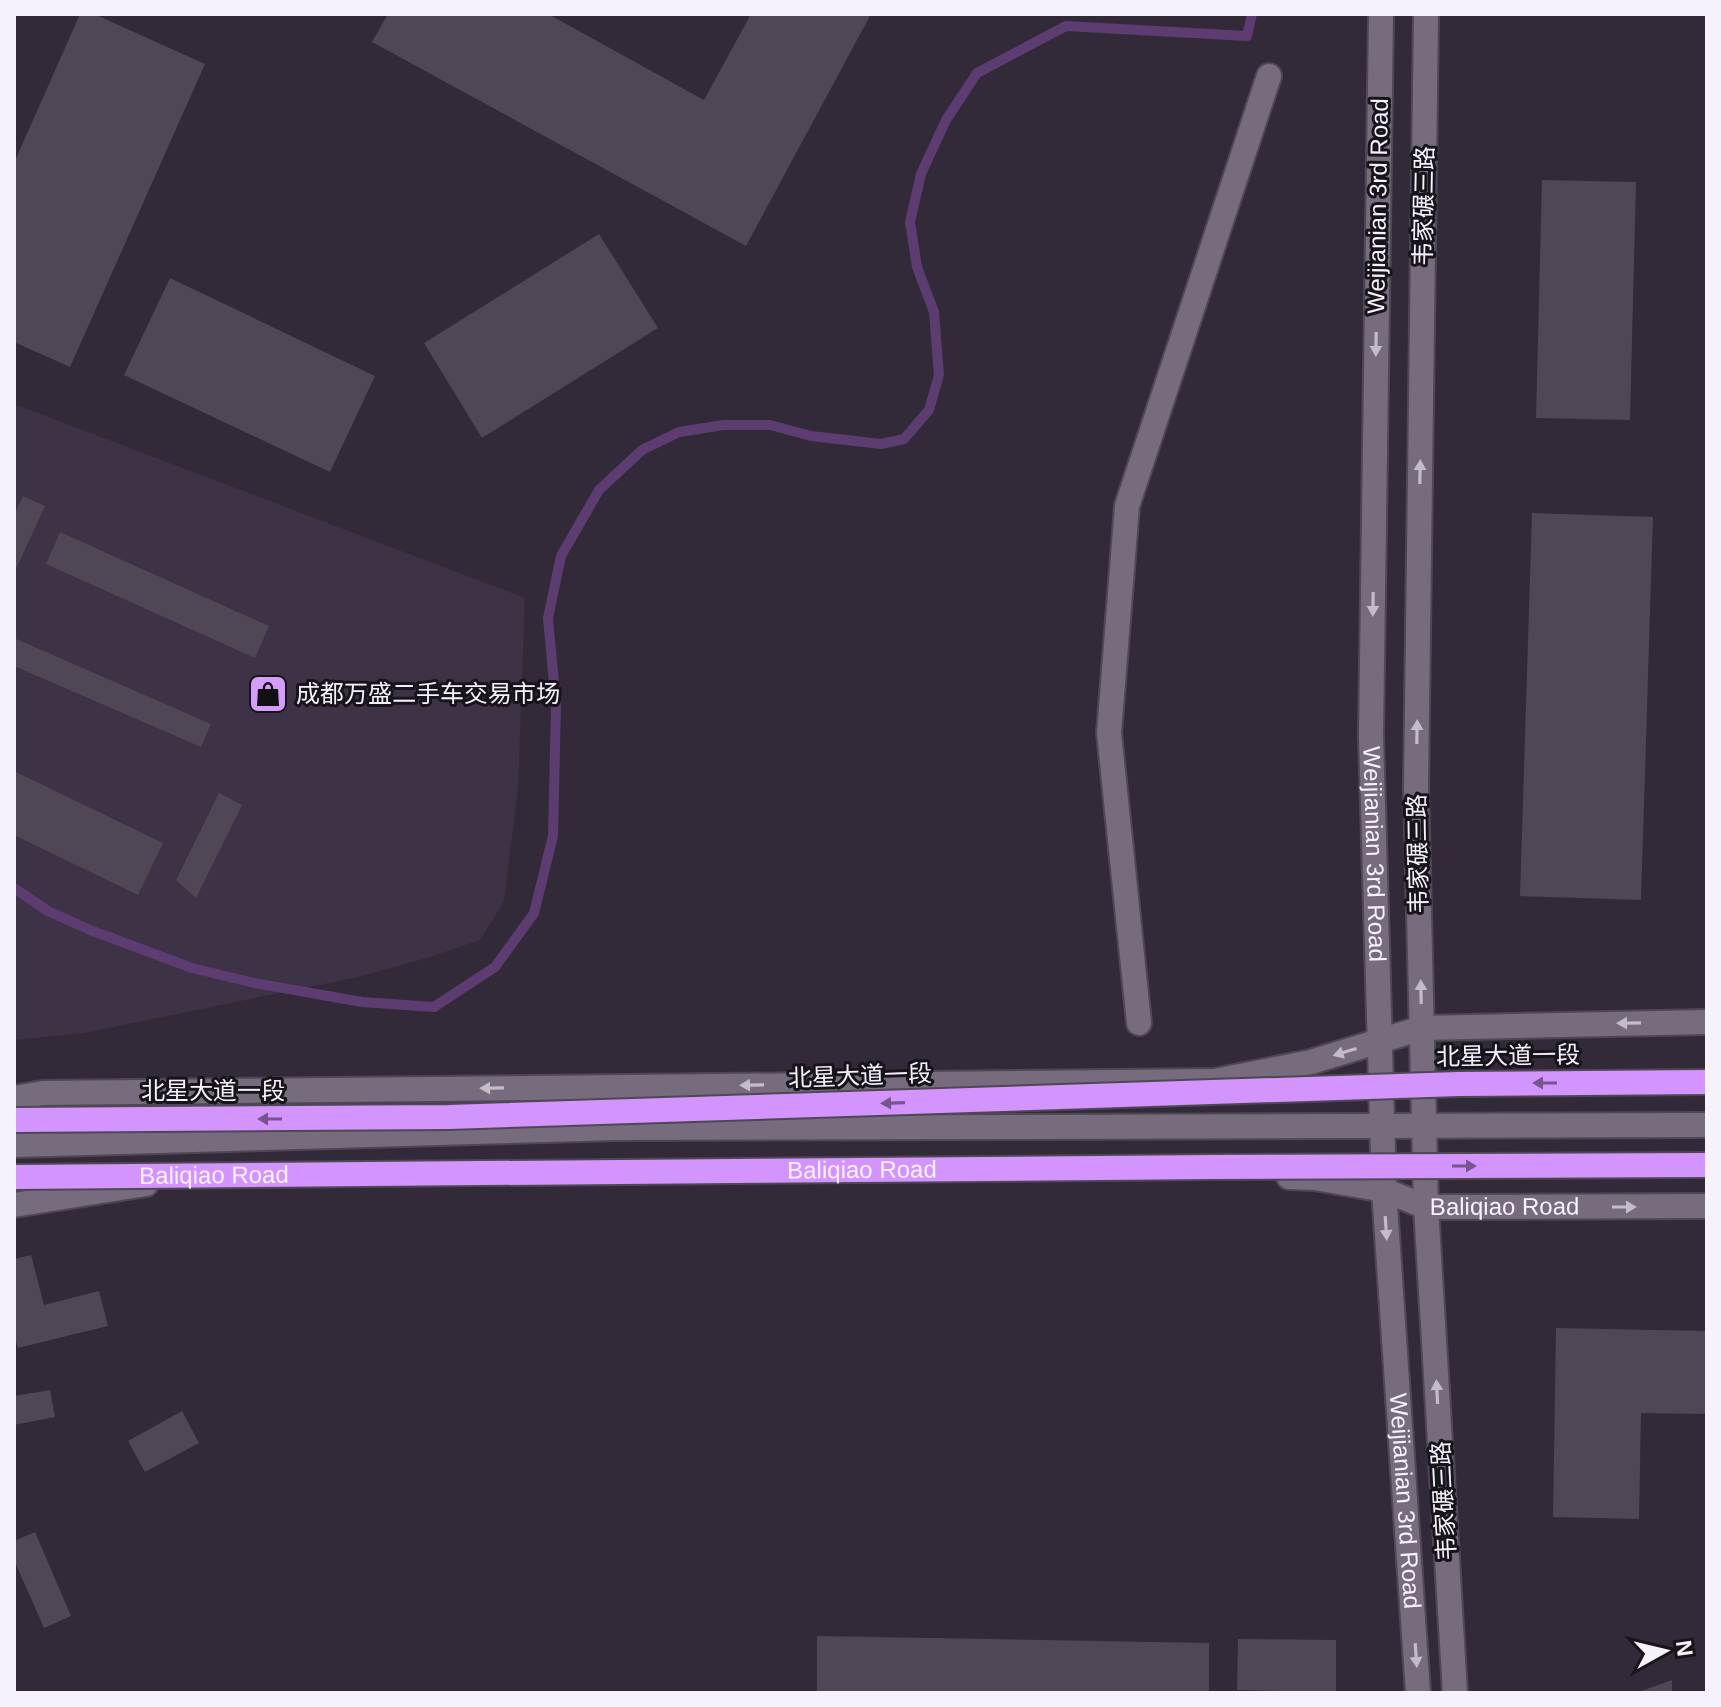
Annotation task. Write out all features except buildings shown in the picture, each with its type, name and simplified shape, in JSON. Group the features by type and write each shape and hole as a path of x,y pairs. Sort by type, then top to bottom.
{"highway":[{"name":"北星大道一段","path":"14,1120 449,1117 1459,1084 1707,1082"},
{"path":"14,1177 1707,1165"}],"street":[{"name":"Weijianian 3rd Road","path":"1381,14 1371,736 1384,1190 1418,1693"},
{"name":"韦家碾三路","path":"1426,14 1416,787 1426,1207 1455,1693"},
{"path":"1139,1023 1109,733 1127,506 1269,76"},
{"path":"14,1098 43,1093 1215,1081 1311,1062 1422,1028 1707,1022"},
{"name":"Baliqiao Road","path":"14,1145 616,1128 1707,1125"},
{"name":"Baliqiao Road","path":"14,1205 270,1165 1315,1178 1384,1190 1426,1207 1707,1206"}],"shaded area":[{"name":"成都万盛二手车交易市场","path":"14,404 525,598 518,789 504,901 480,940 358,977 84,1033 14,1040"}],"waterway":[{"path":"14,888 48,911 90,930 192,968 254,983 362,1002 434,1007 495,967 534,913 553,836 556,705 548,618 561,556 599,490 642,450 679,432 724,425 770,425 811,436 881,444 904,439 929,410 939,375 934,312 917,267 910,222 921,174 946,120 977,73 1066,26 1247,36 1252,14"}],"place":[{"name":"成都万盛二手车交易市场","path":"268,694"}]}
